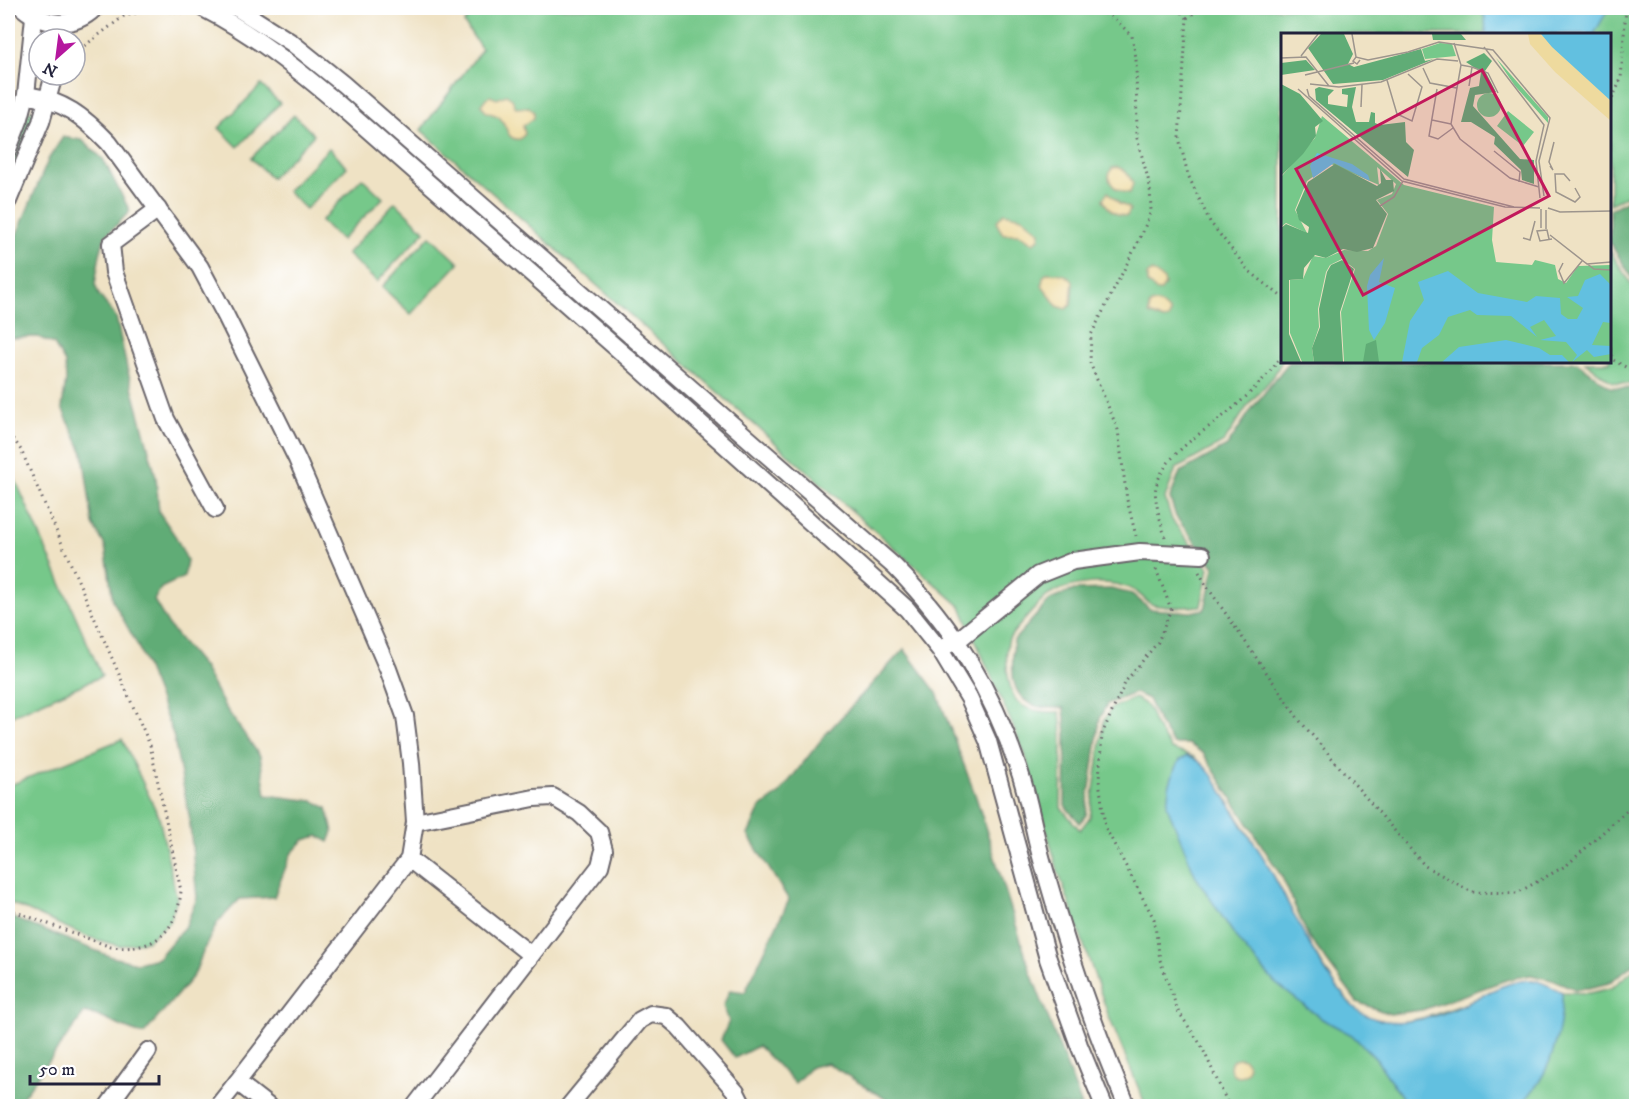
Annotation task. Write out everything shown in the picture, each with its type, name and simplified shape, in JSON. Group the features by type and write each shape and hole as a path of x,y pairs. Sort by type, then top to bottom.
{"lane":[{"path":"8,149 26,95 29,12 45,21 68,22 80,18 95,8"},
{"path":"237,8 292,44 343,84 895,567 922,595 957,641 983,683 1017,763 1043,865 1069,949 1101,1046 1127,1107"},
{"path":"196,10 235,24 284,58 637,366 907,609 940,650 969,698 988,741 1048,959 1104,1107"},
{"path":"67,27 68,22"},
{"path":"8,201 40,122 51,87"},
{"path":"26,95 48,98 63,104 94,127 109,143 200,267 297,459 388,669 405,716 415,822 409,859 218,1107"},
{"path":"158,209 111,244 114,272 166,419 215,509"},
{"path":"940,650 957,641 1038,575 1073,561 1140,552 1197,555"},
{"path":"415,822 534,798 553,797 579,813 599,832 604,850 600,866 415,1107"},
{"path":"409,859 531,955"},
{"path":"569,1107 640,1020 651,1014 666,1016 679,1027 736,1092 743,1107"},
{"path":"108,1107 148,1051"},
{"path":"237,1082 268,1107"}],"path":[{"path":"1178,8 1187,18 1179,138 1188,175 1210,222 1248,270 1281,296"},
{"path":"1187,18 1201,8"},
{"path":"1611,102 1621,79 1626,8"},
{"path":"87,44 124,16 150,10 196,10"},
{"path":"1611,353 1613,360 1631,370 1636,370"},
{"path":"1169,553 1155,489 1164,466 1175,454 1232,409 1264,380 1281,357"},
{"path":"8,435 21,450 150,745 181,891 174,919 162,937 147,945 129,949 111,947 8,909"},
{"path":"1197,555 1206,585 1300,721 1425,866 1434,872 1472,892 1517,893 1567,865 1636,802"}],"green space":[{"path":"477,8 1636,8 1636,191 1611,204 1611,33 1281,33 1281,363 1273,377 1249,404 1224,442 1176,469 1165,498 1172,520 1209,568 1201,606 1176,607 1151,604 1133,590 1113,584 1091,583 1068,587 1049,595 1034,609 1009,639 1007,654 1009,683 1020,704 1044,712 1060,712 1061,808 1080,830 1090,817 1104,720 1111,708 1135,698 1144,703 1150,711 1154,723 1171,749 1194,757 1216,781 1267,864 1304,936 1333,982 1353,1007 1364,1015 1397,1023 1427,1017 1465,1004 1505,986 1533,980 1562,992 1590,993 1611,988 1636,968 1636,1106 1146,1106 1109,1017 1058,871 1025,754 961,607 421,130 482,49 464,23"},
{"path":"261,85 280,103 238,147 219,128"},
{"path":"28,111 38,112 8,184 8,164"},
{"path":"294,115 314,135 271,178 251,158"},
{"path":"63,137 82,140 103,159 130,211 105,237 95,284 99,295 116,317 156,477 159,512 176,537 187,560 184,577 161,588 154,600 169,626 203,667 225,707 260,756 266,795 314,801 327,808 333,832 329,842 318,836 304,840 291,854 274,897 240,899 218,922 194,975 144,1034 85,1012 16,1106 8,1106 8,916 112,957 137,963 158,958 186,925 197,898 189,815 173,734 138,646 113,601 105,546 93,524 83,453 62,408 66,380 65,363 54,344 38,337 8,338 8,251 49,158"},
{"path":"329,148 347,167 306,209 287,191"},
{"path":"362,178 383,198 341,240 321,221"},
{"path":"1636,196 1636,284 1611,245 1611,208"},
{"path":"395,202 425,231 377,282 347,254"},
{"path":"430,236 459,263 411,314 382,287"},
{"path":"1611,253 1634,288 1636,296 1636,385 1612,382 1586,363 1611,363"},
{"path":"1288,363 1578,363 1610,387 1636,389 1636,962 1609,983 1575,989 1556,981 1531,975 1509,979 1422,1010 1390,1014 1357,1002 1308,936 1282,877 1203,753 1189,744 1173,744 1158,721 1148,699 1135,693 1107,704 1100,718 1086,815 1080,823 1065,806 1064,708 1039,707 1027,702 1020,695 1013,679 1014,640 1050,600 1074,590 1111,589 1132,594 1150,609 1191,612 1205,609 1214,567 1176,517 1170,498 1180,472 1227,446 1253,407"},
{"path":"8,463 102,676 8,717"},
{"path":"904,649 937,693 976,797 1031,973 1082,1106 897,1106 827,1063 811,1067 795,1083 758,1046 735,1058 721,1040 729,1021 723,1006 730,990 745,992 789,900 748,835 760,808 779,794 825,735"},
{"path":"122,739 159,817 177,899 169,922 147,941 119,946 88,937 8,902 8,786"}],"sand":[{"path":"506,95 512,99 516,108 529,107 534,112 534,118 523,126 525,134 520,139 512,138 503,121 486,112 481,105 490,96 497,99"},
{"path":"1117,167 1125,171 1133,184 1130,193 1116,188 1110,181 1112,168"},
{"path":"1108,192 1120,204 1128,207 1130,210 1127,216 1112,211 1107,206 1103,199"},
{"path":"1004,213 1022,217 1040,232 1039,239 1033,243 1019,234 1003,234 997,221"},
{"path":"1152,271 1164,280 1165,285 1161,291 1157,291 1147,283 1147,275"},
{"path":"1047,273 1065,275 1073,282 1071,305 1066,309 1057,306 1042,285 1043,277"},
{"path":"1156,303 1170,312 1169,319 1163,320 1149,314 1149,307"},
{"path":"1235,1058 1243,1058 1248,1063 1246,1074 1235,1076 1230,1071 1230,1063"}],"water":[{"path":"1477,8 1609,8 1595,33 1486,33 1485,17"},
{"path":"1187,756 1195,759 1209,771 1276,880 1319,961 1351,1004 1367,1016 1396,1022 1426,1018 1455,1009 1498,988 1523,981 1536,981 1562,992 1561,1015 1554,1050 1545,1072 1522,1104 1519,1106 1408,1106 1376,1059 1352,1035 1322,1019 1275,983 1239,942 1196,877 1167,806 1169,787 1175,768 1180,760"}]}
